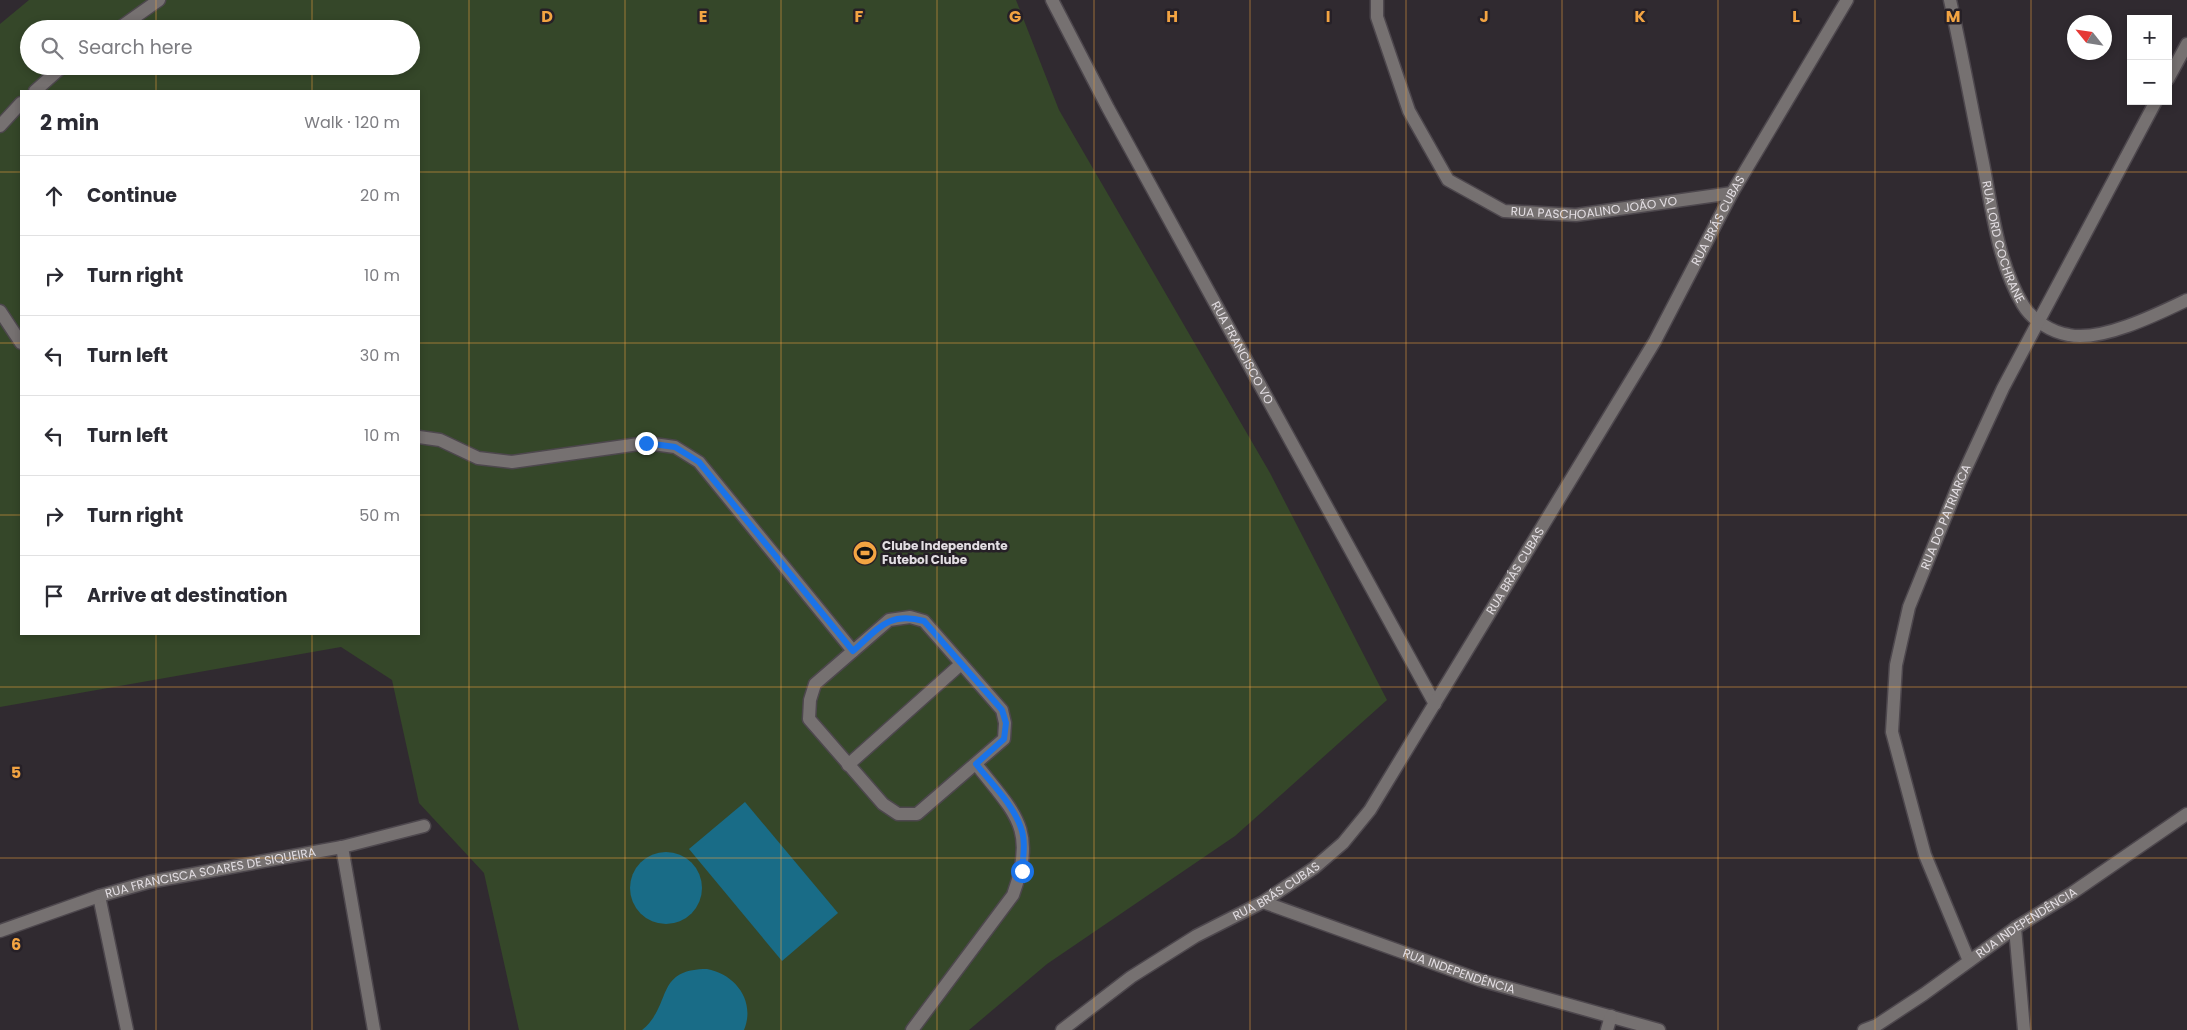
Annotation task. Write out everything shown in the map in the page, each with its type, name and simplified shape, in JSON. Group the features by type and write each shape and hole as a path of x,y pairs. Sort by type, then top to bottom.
{"street":[{"path":"131,20 159,0"},
{"name":"RUA FRANCISCO VO","path":"1052,0 1113,117 1435,704"},
{"name":"RUA PASCHOALINO JOÃO VO","path":"1376,0 1377,17 1409,111 1448,180 1504,211 1576,215 1732,192"},
{"name":"RUA BRÁS CUBAS","path":"1062,1030 1131,976 1196,936 1263,902 1314,868 1343,843 1370,810 1655,341 1732,192 1847,0"},
{"name":"RUA LORD COCHRANE","path":"1950,0 1995,227 2008,273 2023,306 2038,322 2069,335 2092,336 2151,317 2187,300"},
{"path":"2172,72 2187,44"},
{"path":"35,90 53,75"},
{"path":"0,126 20,104"},
{"name":"RUA DO PATRIARCA","path":"1969,961 1925,855 1892,732 1896,665 1909,607 1960,481 2003,388 2154,105"},
{"path":"1,314 20,342"},
{"path":"420,436 440,440 478,458 512,462 646,443 675,447 699,462 853,651"},
{"path":"910,617 924,621 961,664 1002,710 1006,723 1004,739 917,814 898,814 883,804 809,719 810,700 815,684 889,620 910,617"},
{"path":"848,764 961,664"},
{"path":"912,1030 1013,895 1022,871 1024,849 1021,828 1011,810 976,764"},
{"name":"RUA INDEPENDÊNCIA","path":"1864,1030 1877,1025 2015,928 2072,893 2187,814"},
{"name":"RUA FRANCISCA SOARES DE SIQUEIRA","path":"0,931 99,896 150,882 342,847 424,826"},
{"path":"342,847 374,1030"},
{"path":"99,896 127,1030"},
{"name":"RUA INDEPENDÊNCIA","path":"1263,902 1480,980 1659,1030"},
{"path":"2015,928 2024,1030"},
{"path":"1607,1030 1611,1016"}],"green space":[{"name":"Clube Independente Futebol Clube","path":"29,0 1016,0 1059,110 1270,473 1387,700 1235,836 1047,964 969,1030 519,1030 484,873 419,803 392,680 341,647 0,707 0,24"}],"water":[{"path":"745,802 838,913 782,961 689,849"},
{"path":"673,852 692,862 700,874 702,888 700,902 692,914 680,922 659,924 640,914 632,902 630,881 640,862 652,854"},
{"path":"707,969 726,977 740,990 745,999 747,1009 744,1030 642,1030 652,1020 671,982 679,975 690,971"}],"place":[{"name":"Clube Independente Futebol Clube","path":"865,553"}],"route":[{"path":"646,443 675,447 699,462 853,651 889,620 910,617 924,621 1002,710 1006,723 1004,739 976,764 1011,810 1021,828 1024,849 1022,871"}]}
